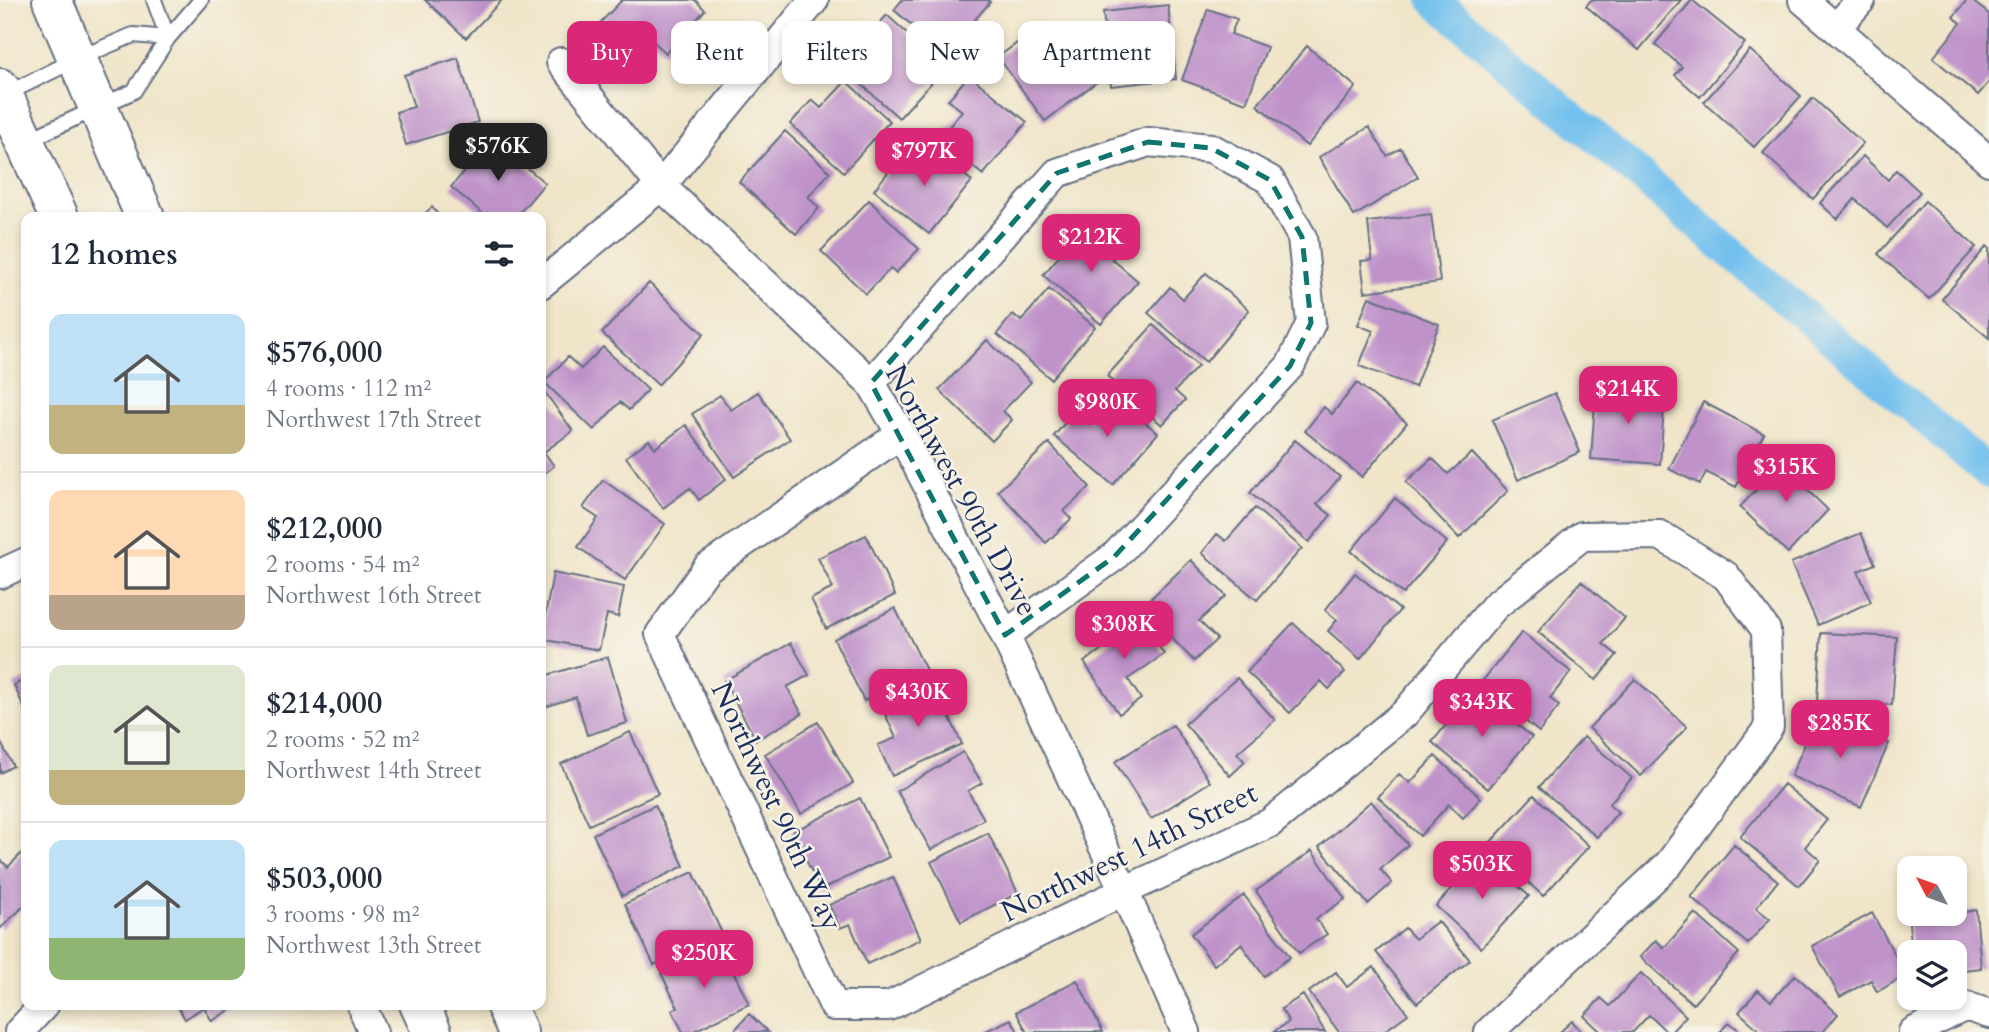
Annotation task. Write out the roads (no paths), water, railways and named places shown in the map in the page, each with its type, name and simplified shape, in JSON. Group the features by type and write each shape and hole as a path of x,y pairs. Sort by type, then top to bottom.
{"main road":[{"path":"52,0 143,212"},
{"path":"2,91 57,212"},
{"path":"422,1010 432,1032"},
{"path":"508,1010 518,1032"}],"street":[{"path":"546,280 661,186 814,0"},
{"path":"1803,0 1989,161"},
{"path":"1836,28 1861,0"},
{"name":"Northwest 90th Drive","path":"561,62 661,186 872,383 1005,635 1186,1032"},
{"path":"872,383 1057,173 1148,142 1211,148 1270,180 1302,237 1311,323 1290,366 1114,557 1005,635"},
{"name":"Northwest 90th Way","path":"834,1006 660,634 707,568 901,434"},
{"name":"Northwest 14th Street","path":"834,1006 889,1006 1270,823 1405,713 1495,606 1582,536 1660,535 1726,576 1766,630 1769,727 1669,864 1489,1032"},
{"path":"0,575 21,564"},
{"path":"19,1032 39,1010"},
{"path":"364,1010 373,1032"},
{"path":"1913,1032 1978,1010"}],"lane":[{"path":"154,0 168,38"},
{"path":"24,141 134,92 168,38 201,0"},
{"path":"2,91 133,36 168,38"}],"waterway":[{"path":"1434,0 1989,473"}]}
